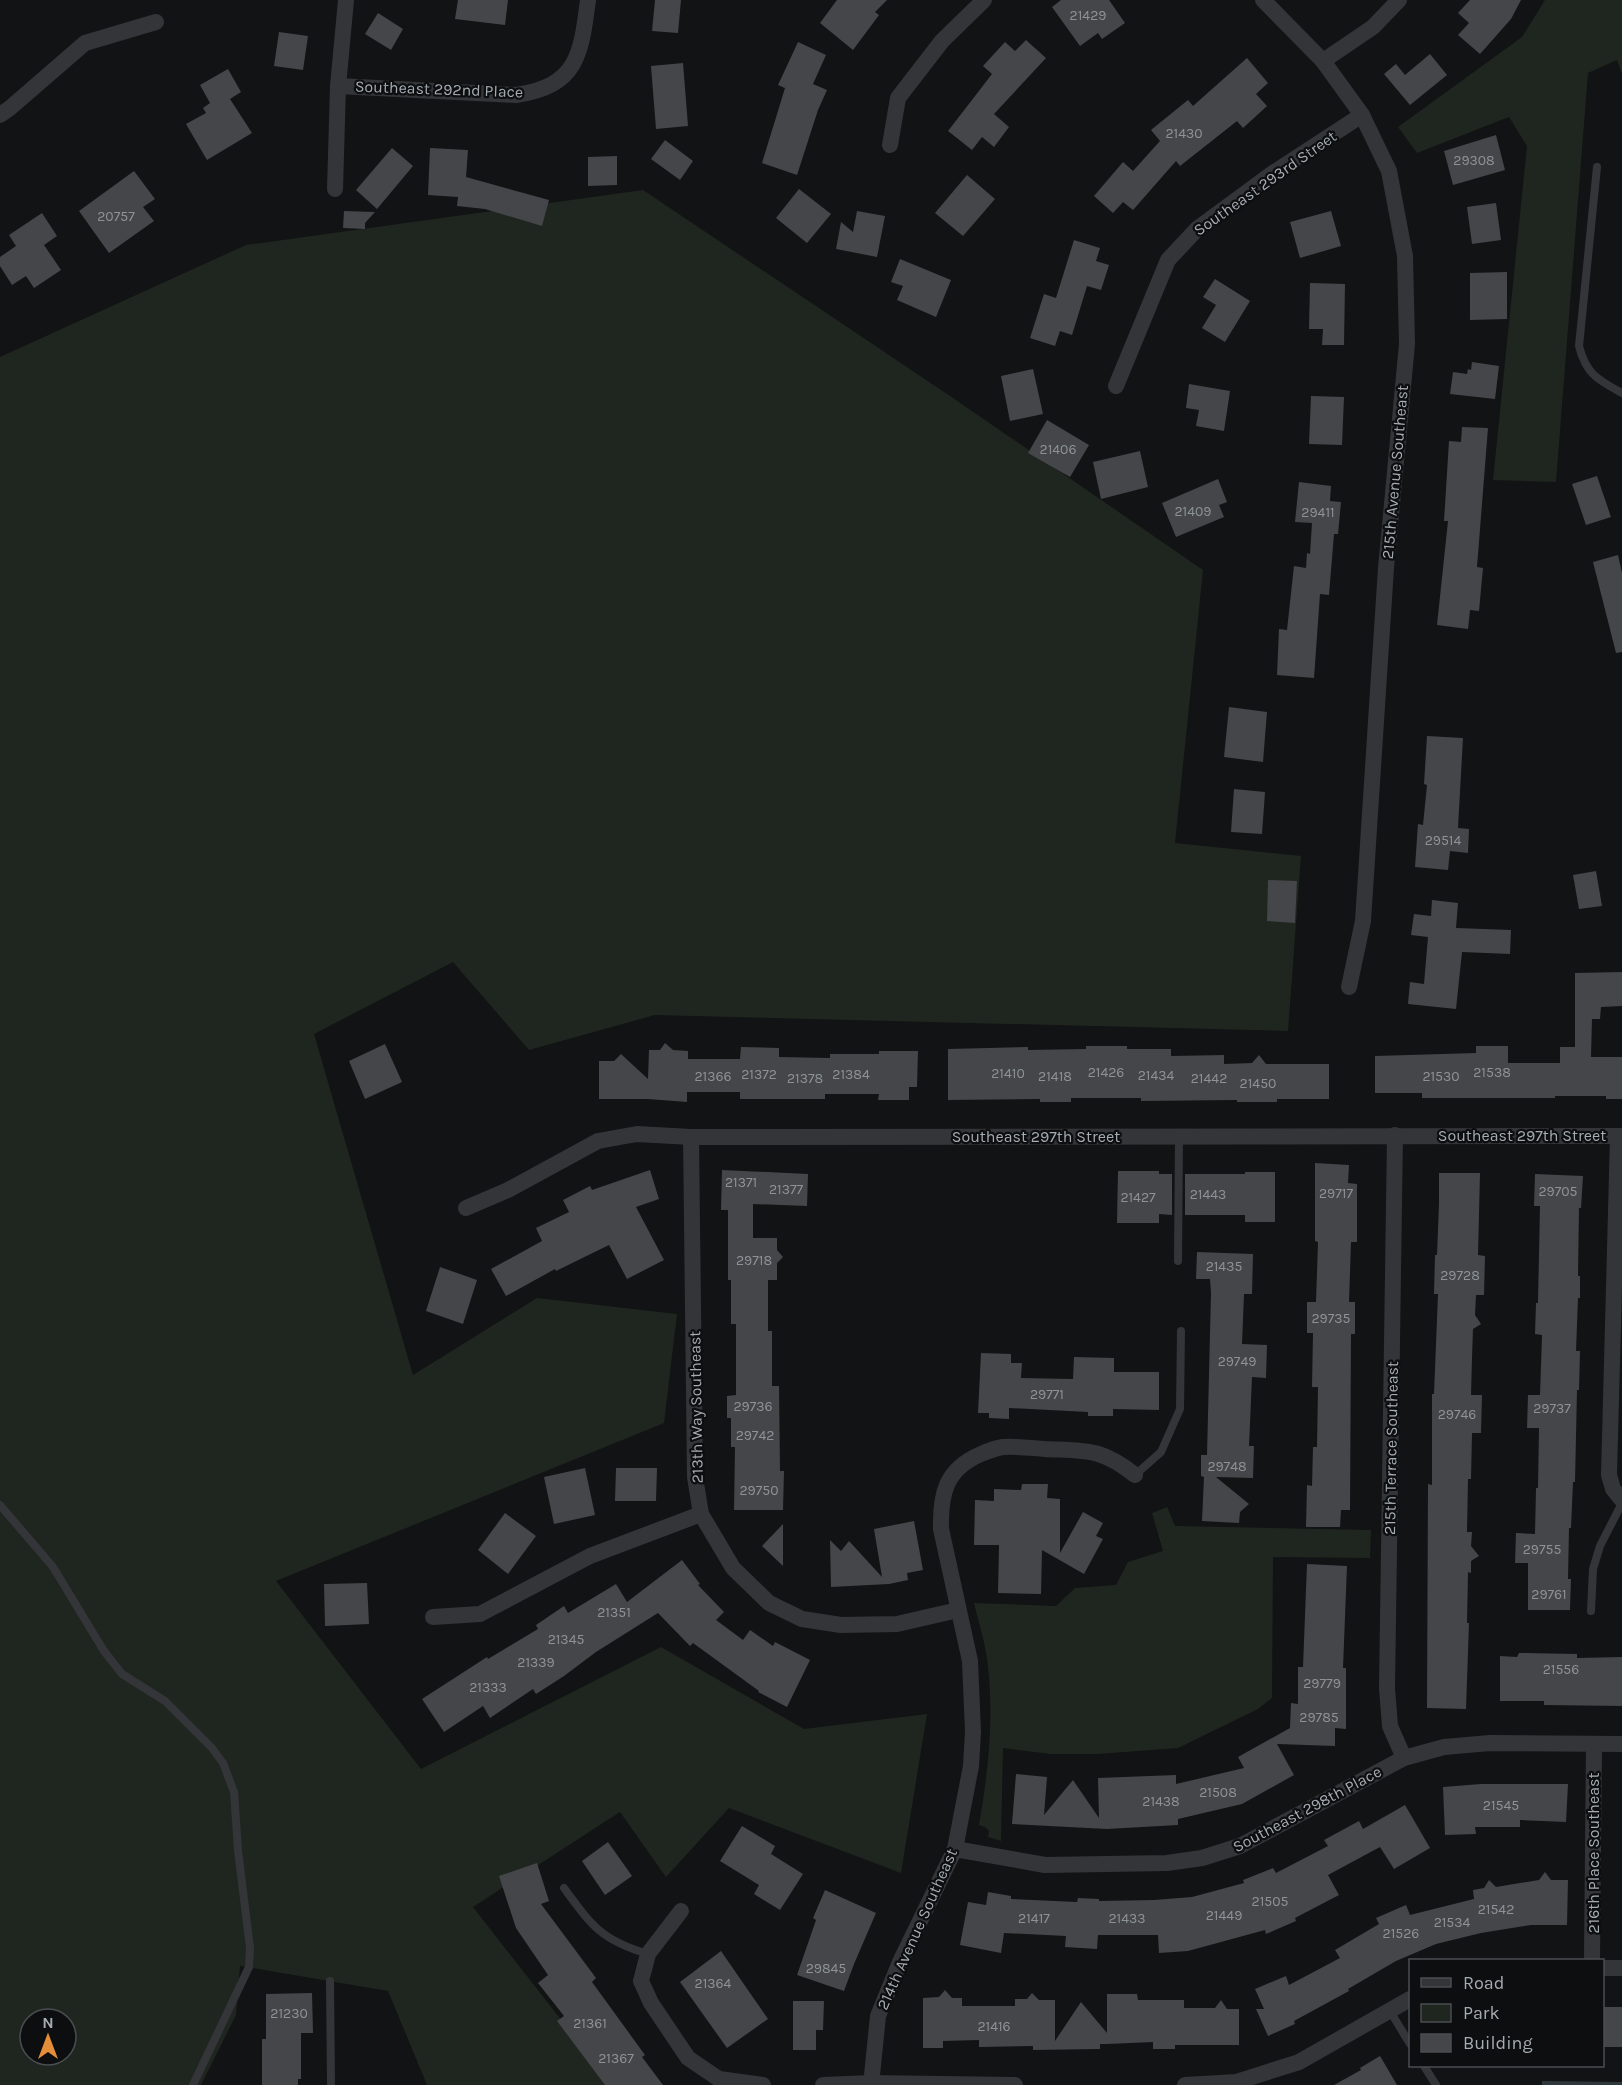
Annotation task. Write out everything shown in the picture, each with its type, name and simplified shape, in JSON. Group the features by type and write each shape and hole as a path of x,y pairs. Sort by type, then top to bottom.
{"street":[{"path":"335,189 338,86 346,0"},
{"name":"Southeast 292nd Place","path":"338,86 516,95 544,88 570,71 583,39 588,0"},
{"path":"890,145 898,98 942,41 984,0"},
{"name":"215th Avenue Southeast","path":"1263,0 1323,62 1362,115 1389,171 1405,256 1407,344 1386,568 1363,921 1349,987"},
{"path":"1323,62 1372,27 1399,0"},
{"path":"0,115 85,43 156,22"},
{"name":"Southeast 293rd Street","path":"1116,386 1168,260 1175,252 1197,229 1273,173 1362,115"},
{"name":"Southeast 297th Street","path":"466,1208 508,1190 598,1141 637,1134 691,1137 1620,1136"},
{"name":"215th Terrace Southeast","path":"1395,1135 1387,1688 1390,1726 1404,1758"},
{"path":"1620,1136 1609,1475 1613,1489 1622,1501"},
{"name":"213th Way Southeast","path":"691,1137 695,1477 701,1514 733,1568 769,1603 802,1618 841,1625 897,1624 958,1610"},
{"name":"214th Avenue Southeast","path":"871,2084 878,2016 900,1962 954,1849 971,1766 973,1732 970,1661 941,1529 941,1508 950,1478 959,1466 972,1458 1003,1447 1086,1451 1101,1454 1116,1460 1135,1475"},
{"path":"433,1617 480,1614 590,1556 701,1514"},
{"name":"Southeast 298th Place","path":"954,1849 1045,1865 1167,1863 1202,1858 1240,1846 1404,1758 1444,1746 1490,1743 1622,1744"},
{"name":"216th Place Southeast","path":"1592,1959 1594,1745"},
{"path":"681,1911 648,1954 641,1982 651,2003 688,2058 719,2079 763,2085"},
{"path":"1604,1968 1622,1968"},
{"path":"1185,2085 1236,2082 1299,2062 1409,2000"},
{"path":"823,2085 1015,2085"}],"lane":[{"path":"1597,167 1579,346 1583,362 1596,379 1622,393"},
{"path":"1178,1261 1179,1136"},
{"path":"1135,1475 1161,1452 1180,1409 1181,1331"},
{"path":"1591,1611 1593,1569 1600,1546 1622,1501"},
{"path":"0,1505 53,1567 104,1651 122,1674 165,1701 204,1740 223,1763 232,1784 250,1948 249,1967 193,2085"},
{"path":"564,1888 601,1934 624,1947 648,1954"},
{"path":"330,1981 331,2085"},
{"path":"1390,2011 1409,2042"},
{"path":"1425,2067 1436,2085"}],"green space":[{"path":"1545,0 1622,0 1622,74 1617,60 1588,73 1556,482 1493,480 1527,146 1509,117 1417,153 1398,127 1522,37"},
{"path":"643,190 953,398 1203,570 1175,843 1301,856 1288,1031 655,1015 529,1050 453,962 314,1034 413,1375 537,1298 677,1314 664,1423 276,1581 421,1769 661,1647 804,1729 927,1714 901,1873 729,1808 666,1877 620,1812 473,1907 612,2085 427,2085 388,1991 240,1966 236,2015 201,2085 0,2085 0,357 246,245"},
{"path":"1167,1507 1175,1526 1371,1530 1370,1558 1273,1557 1272,1698 1258,1709 1178,1748 1098,1754 1051,1754 1003,1748 1001,1841 988,1837 989,1831 979,1825 989,1746 990,1687 986,1651 974,1603 1056,1606 1075,1588 1116,1585 1128,1562 1163,1551 1152,1513"}],"shaded area":[{"path":"1542,2081 1622,2082 1622,2085 1542,2085"}],"building":[{"path":"458,0 508,0 505,25 455,19"},
{"path":"655,0 681,0 678,33 652,31"},
{"path":"837,0 887,0 875,12 879,15 853,50 820,23"},
{"path":"1061,0 1109,0 1125,23 1102,39 1098,33 1080,46 1052,7"},
{"path":"1470,0 1521,0 1511,19 1480,54 1458,35 1469,23 1458,13"},
{"path":"378,13 403,29 391,50 365,34"},
{"path":"279,32 308,36 303,70 274,66"},
{"path":"1026,40 1046,58 994,114 1009,127 994,147 982,137 972,150 948,131 992,74 983,66 1005,42 1015,51"},
{"path":"798,42 826,55 813,84 827,90 818,110 797,175 762,163 785,88 778,85"},
{"path":"1430,54 1447,75 1410,105 1384,74 1396,64 1405,75"},
{"path":"1247,58 1268,83 1256,94 1267,106 1243,128 1237,121 1180,166 1176,161 1133,210 1123,202 1113,213 1094,196 1123,162 1133,171 1160,141 1151,130 1188,100 1193,106"},
{"path":"683,63 688,126 656,129 651,66"},
{"path":"228,69 241,92 230,99 252,133 207,160 186,124 206,113 203,108 210,103 200,85"},
{"path":"1496,135 1505,170 1453,185 1444,151"},
{"path":"665,140 693,161 680,180 651,159"},
{"path":"392,148 413,166 377,209 356,190"},
{"path":"430,148 468,150 466,177 549,200 542,226 485,209 457,206 458,197 428,195"},
{"path":"617,156 617,185 588,186 588,157"},
{"path":"134,171 155,199 143,207 154,221 109,253 79,211"},
{"path":"967,175 995,199 963,236 935,213"},
{"path":"799,189 831,214 807,243 776,218"},
{"path":"1496,203 1501,240 1472,244 1467,207"},
{"path":"344,211 375,212 365,223 365,229 343,228"},
{"path":"857,211 885,216 877,257 836,249 841,222 853,232"},
{"path":"1331,211 1341,246 1300,258 1290,222"},
{"path":"42,213 57,236 44,245 61,270 34,288 26,276 12,285 0,266 0,257 16,246 9,235"},
{"path":"1074,240 1100,248 1096,261 1109,265 1101,290 1087,286 1072,335 1060,331 1055,346 1030,338 1044,294 1056,298"},
{"path":"900,259 951,280 936,317 897,300 903,286 891,282"},
{"path":"1507,272 1507,319 1470,320 1470,273"},
{"path":"1215,279 1250,301 1225,342 1202,328 1216,305 1203,297"},
{"path":"1310,283 1345,284 1344,345 1322,345 1323,329 1309,329"},
{"path":"1472,362 1499,366 1495,399 1450,394 1453,372 1467,374 1468,369 1471,370"},
{"path":"1033,369 1043,414 1010,421 1001,376"},
{"path":"1189,384 1230,391 1224,431 1196,426 1199,410 1186,408"},
{"path":"1311,396 1344,397 1342,445 1309,444"},
{"path":"1047,420 1089,445 1070,477 1028,453"},
{"path":"1462,427 1488,428 1477,567 1483,568 1479,611 1470,610 1468,629 1437,625 1448,521 1444,521 1449,441 1461,442"},
{"path":"1140,451 1148,487 1101,499 1093,462"},
{"path":"1597,476 1611,517 1586,525 1572,484"},
{"path":"1218,479 1227,502 1219,505 1224,517 1176,537 1162,503"},
{"path":"1299,482 1331,486 1330,501 1341,502 1338,534 1334,534 1329,595 1320,594 1314,678 1277,675 1279,629 1287,630 1294,566 1306,568 1307,553 1310,554 1312,523 1295,522"},
{"path":"1618,555 1622,573 1622,652 1616,653 1593,562"},
{"path":"1229,707 1267,712 1263,762 1224,757"},
{"path":"1427,736 1463,738 1458,828 1469,829 1468,853 1450,851 1448,870 1415,867 1418,824 1423,825 1427,785 1424,784"},
{"path":"1234,789 1265,792 1262,834 1231,832"},
{"path":"1596,871 1602,906 1579,909 1573,875"},
{"path":"1268,880 1297,881 1295,923 1267,921"},
{"path":"1432,900 1458,903 1456,928 1511,930 1510,954 1462,952 1456,1009 1408,1004 1410,982 1424,984 1428,937 1411,935 1414,914 1431,916"},
{"path":"1622,972 1622,1006 1601,1007 1600,1019 1592,1019 1591,1057 1622,1057 1622,1099 1606,1099 1606,1096 1422,1098 1422,1093 1375,1093 1375,1056 1476,1053 1476,1046 1508,1046 1508,1063 1560,1063 1560,1047 1575,1047 1575,973"},
{"path":"665,1043 673,1050 688,1051 688,1059 740,1059 741,1047 779,1048 779,1057 830,1058 830,1054 918,1051 917,1087 909,1087 909,1100 878,1100 879,1094 825,1094 825,1099 740,1099 740,1092 687,1092 687,1102 599,1099 599,1061 614,1061 621,1054 648,1079 649,1050 660,1050"},
{"path":"385,1044 402,1082 365,1099 349,1061"},
{"path":"1086,1046 1171,1049 1171,1056 1224,1055 1224,1064 1252,1063 1259,1055 1266,1064 1329,1064 1329,1099 1277,1099 1277,1102 1141,1101 1141,1098 1071,1098 1071,1102 1040,1102 1040,1099 948,1100 948,1049 1028,1047 1028,1050 1086,1049"},
{"path":"1315,1163 1349,1165 1348,1183 1357,1184 1357,1242 1351,1242 1349,1302 1355,1302 1355,1334 1351,1334 1350,1510 1341,1510 1340,1527 1306,1527 1307,1485 1312,1486 1313,1447 1317,1447 1318,1387 1312,1387 1313,1333 1307,1333 1307,1302 1316,1302 1318,1242 1315,1241"},
{"path":"650,1170 659,1199 636,1207 664,1260 627,1279 609,1245 556,1271 555,1269 506,1296 491,1269 542,1241 536,1228 569,1212 563,1200 590,1186 592,1190"},
{"path":"722,1170 808,1174 807,1206 753,1204 753,1238 777,1238 777,1250 783,1257 777,1263 777,1280 768,1280 768,1331 772,1331 772,1386 779,1386 780,1471 784,1471 783,1510 734,1510 735,1447 731,1447 731,1418 727,1418 727,1396 736,1395 736,1324 731,1324 731,1280 728,1280 728,1210 721,1210"},
{"path":"1118,1171 1159,1171 1159,1174 1172,1174 1172,1215 1159,1214 1159,1223 1117,1223"},
{"path":"1245,1172 1275,1172 1275,1222 1245,1222 1245,1215 1185,1215 1185,1174 1245,1174"},
{"path":"1439,1173 1480,1173 1478,1255 1485,1256 1484,1295 1476,1295 1475,1315 1481,1324 1473,1329 1471,1395 1482,1395 1481,1433 1472,1433 1471,1479 1468,1479 1467,1532 1472,1532 1471,1546 1479,1556 1471,1561 1471,1573 1468,1572 1466,1709 1427,1708 1428,1484 1432,1485 1432,1394 1434,1394 1438,1294 1434,1294"},
{"path":"1535,1174 1583,1176 1581,1208 1579,1208 1580,1298 1578,1298 1576,1351 1580,1351 1579,1390 1577,1390 1575,1482 1573,1482 1571,1528 1569,1528 1570,1610 1528,1610 1528,1563 1515,1563 1516,1533 1535,1534 1536,1488 1538,1488 1539,1428 1527,1428 1528,1395 1540,1395 1542,1335 1535,1334 1540,1206 1534,1206"},
{"path":"1197,1252 1253,1254 1252,1294 1244,1294 1242,1344 1267,1345 1266,1378 1252,1377 1249,1446 1254,1446 1253,1478 1216,1477 1249,1504 1240,1512 1239,1523 1202,1521 1204,1477 1201,1476 1201,1455 1207,1455 1211,1293 1210,1279 1196,1279"},
{"path":"440,1267 477,1280 463,1324 426,1311"},
{"path":"981,1353 1011,1354 1011,1363 1022,1363 1021,1378 1073,1379 1074,1357 1114,1358 1114,1372 1159,1372 1159,1410 1113,1409 1113,1416 1088,1416 1088,1412 1009,1408 1009,1419 989,1418 989,1413 978,1413"},
{"path":"585,1468 595,1515 554,1524 544,1477"},
{"path":"616,1468 657,1468 656,1501 615,1501"},
{"path":"1022,1484 1048,1484 1047,1498 1060,1499 1060,1553 1083,1512 1103,1523 1096,1536 1103,1539 1084,1574 1042,1550 1041,1594 998,1593 999,1545 974,1545 975,1500 994,1501 994,1489 1021,1490"},
{"path":"505,1513 536,1536 508,1574 478,1550"},
{"path":"914,1521 923,1570 907,1573 908,1580 889,1584 831,1587 830,1540 841,1551 849,1541 882,1577 874,1529"},
{"path":"783,1524 783,1566 762,1546"},
{"path":"682,1560 700,1584 698,1585 724,1612 716,1620 743,1640 750,1630 773,1646 775,1642 810,1660 787,1707 758,1692 693,1643 690,1646 658,1613 596,1652 536,1694 533,1689 490,1718 483,1706 444,1732 422,1699 487,1657 488,1659 538,1629 536,1625 564,1606 568,1613 616,1584 627,1602"},
{"path":"1307,1564 1347,1566 1343,1668 1346,1668 1346,1729 1335,1728 1335,1746 1277,1744 1294,1775 1242,1804 1178,1819 1178,1825 1107,1829 1012,1824 1016,1774 1047,1777 1044,1815 1073,1780 1099,1818 1098,1778 1176,1775 1176,1784 1244,1768 1238,1757 1290,1728 1291,1703 1298,1704 1298,1667 1303,1667"},
{"path":"367,1583 369,1624 325,1626 324,1584"},
{"path":"1519,1653 1577,1654 1577,1658 1622,1657 1622,1706 1544,1705 1544,1701 1500,1701 1500,1656 1517,1657"},
{"path":"1481,1784 1568,1784 1566,1822 1520,1820 1520,1827 1475,1827 1476,1834 1445,1835 1443,1787"},
{"path":"1405,1805 1430,1848 1394,1869 1380,1847 1328,1875 1339,1895 1295,1918 1296,1921 1266,1934 1265,1930 1188,1951 1159,1953 1158,1935 1098,1935 1097,1949 1065,1947 1066,1936 1004,1933 1001,1953 960,1945 968,1902 986,1905 988,1892 1011,1896 1011,1899 1077,1902 1078,1898 1099,1899 1099,1901 1192,1897 1244,1883 1243,1880 1273,1868 1276,1873 1328,1846 1324,1840 1359,1821 1363,1829"},
{"path":"742,1826 775,1846 771,1854 803,1874 780,1910 754,1894 759,1885 720,1861"},
{"path":"608,1842 632,1876 605,1895 582,1861"},
{"path":"537,1863 549,1901 541,1904 596,1978 592,1982 645,2055 642,2057 663,2085 605,2085 557,2021 564,2016 538,1983 548,1975 516,1928 499,1876"},
{"path":"1545,1872 1551,1880 1568,1880 1567,1925 1531,1925 1481,1933 1436,1944 1396,1961 1348,1989 1349,1991 1294,2021 1295,2024 1268,2036 1256,2009 1264,2009 1255,1989 1286,1976 1289,1985 1340,1958 1335,1950 1379,1924 1376,1918 1406,1905 1410,1915 1474,1899 1473,1890 1484,1888 1489,1880 1496,1887 1539,1880"},
{"path":"825,1890 876,1913 844,1991 797,1975 816,1920 813,1918"},
{"path":"721,1951 768,2019 727,2048 680,1982"},
{"path":"945,1990 952,1998 962,1998 962,2006 1015,2006 1015,1999 1027,1999 1032,1993 1039,2000 1055,2000 1055,2041 1081,2002 1107,2033 1107,1994 1137,1994 1138,2000 1184,2000 1184,2008 1215,2008 1221,2000 1227,2009 1239,2009 1239,2045 1175,2045 1175,2049 1153,2049 1153,2042 1100,2044 1100,2049 1033,2050 1033,2046 979,2047 979,2040 943,2041 943,2048 923,2048 923,1998 939,1997"},
{"path":"312,1993 313,2033 301,2033 301,2079 298,2079 298,2085 262,2085 262,2039 266,2039 266,1994"},
{"path":"793,2001 824,2001 823,2030 816,2030 816,2050 793,2050"},
{"path":"1604,2007 1622,2007 1622,2047 1604,2047"},
{"path":"1380,2056 1397,2085 1334,2085 1361,2070 1360,2068"}]}
